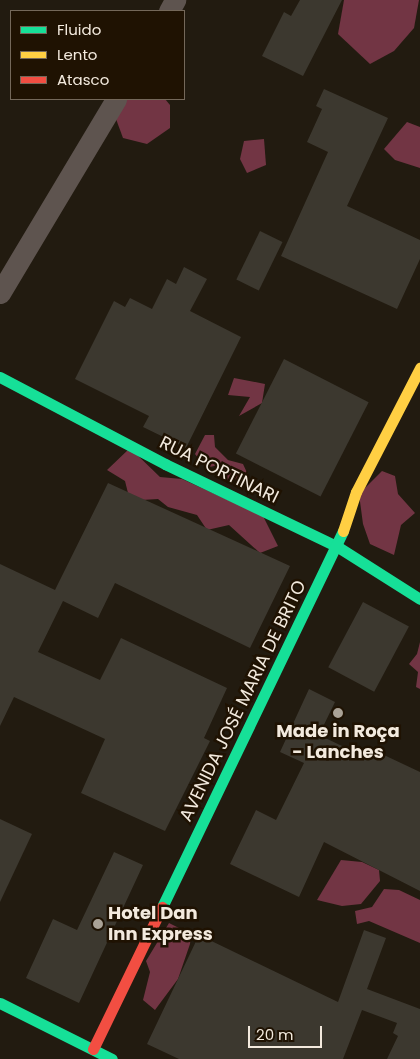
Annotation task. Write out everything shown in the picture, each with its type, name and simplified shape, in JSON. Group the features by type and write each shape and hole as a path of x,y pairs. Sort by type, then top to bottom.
{"main road":[{"name":"AVENIDA JOSÉ MARIA DE BRITO","path":"95,1054 338,547 356,492 420,368"},
{"name":"RUA PORTINARI","path":"0,377 165,464 338,547 420,598"},
{"path":"0,1004 95,1054 112,1059"},
{"path":"78,1059 95,1054"}],"street":[{"path":"0,293 115,100"}],"shaded area":[{"path":"344,0 419,0 414,28 394,51 370,64 338,34"},
{"path":"125,100 166,100 170,105 170,128 147,144 123,138 116,119"},
{"path":"407,122 420,127 420,168 395,160 384,149"},
{"path":"264,139 266,165 247,173 240,159 244,141"},
{"path":"234,378 265,384 262,403 239,416 250,397 228,395"},
{"path":"205,435 214,435 215,447 228,460 243,464 249,477 225,481 222,464 206,468 195,454"},
{"path":"130,448 160,477 182,479 263,516 278,546 260,553 229,525 207,530 197,515 168,507 158,499 141,500 128,493 125,481 107,470"},
{"path":"382,471 395,476 398,494 415,513 401,525 394,555 370,544 363,524 359,494"},
{"path":"420,642 420,689 416,687 418,672 409,664 417,654"},
{"path":"341,860 362,862 379,870 380,881 361,904 342,906 317,900"},
{"path":"384,889 399,890 420,900 420,943 369,921 357,924 355,911 372,907"},
{"path":"169,923 191,934 190,944 178,979 155,1010 143,1000 150,972 146,961"}],"building":[{"path":"300,0 342,0 303,76 262,56 284,12 291,16"},
{"path":"324,89 388,118 347,206 420,240 420,259 397,309 281,256 328,152 307,142 322,109 316,106"},
{"path":"260,231 282,242 259,290 236,280"},
{"path":"184,267 207,279 190,311 241,337 186,448 143,427 149,416 75,379 114,301 125,307 130,298 152,309 167,279 176,284"},
{"path":"284,359 369,402 321,497 236,453"},
{"path":"108,483 290,566 250,648 115,583 98,618 63,601 38,652 100,680 121,638 227,688 204,738 210,741 165,831 81,793 105,739 14,697 0,726 0,564 55,590"},
{"path":"363,602 409,626 374,692 328,667"},
{"path":"309,689 335,702 319,735 363,756 367,747 420,772 420,891 324,842 299,897 230,864 256,810 276,820 304,763 280,752"},
{"path":"0,819 32,834 0,902"},
{"name":"Hotel Dan Inn Express","path":"114,852 143,865 79,1003 26,978 53,919 77,930"},
{"path":"364,930 386,938 367,989 420,1009 420,1059 387,1059 398,1036 393,1033 397,1023 362,1010 343,1059 179,1059 147,1044 199,935 338,1002"}],"traffic: fast":[{"path":"0,377 165,464 338,547 420,599"},
{"path":"162,907 343,531"},
{"path":"0,1003 112,1059"}],"traffic: slow":[{"path":"343,531 356,492 420,368"}],"traffic: jam":[{"path":"93,1049 162,907"}],"place":[{"name":"Made in Roça - Lanches","path":"338,713"},
{"name":"Hotel Dan Inn Express","path":"98,924"}]}
